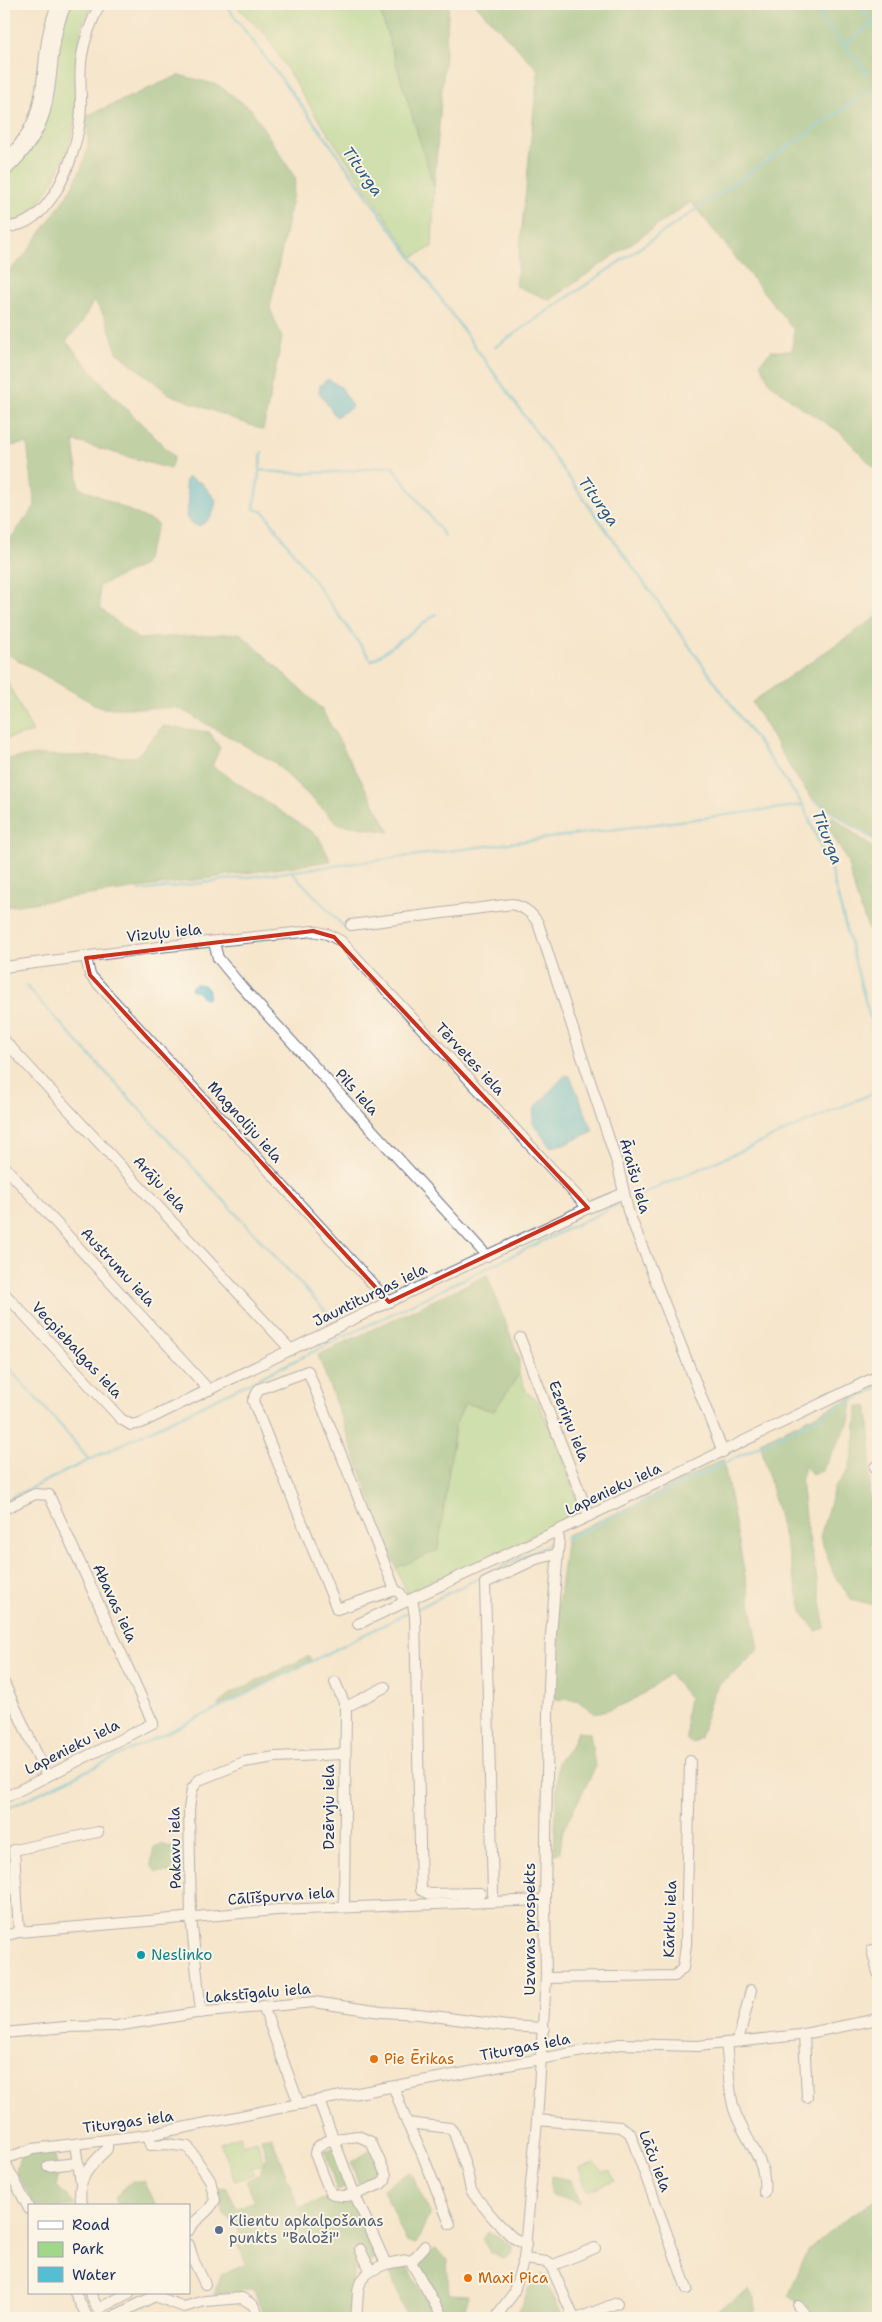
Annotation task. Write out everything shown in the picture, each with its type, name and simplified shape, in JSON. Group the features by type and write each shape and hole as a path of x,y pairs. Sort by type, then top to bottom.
{"highway":[{"path":"4,167 20,151 41,110 50,39 62,4"}],"street":[{"path":"4,227 22,225 32,219 46,204 63,180 73,154 80,119 82,56 86,38 100,4"},
{"name":"Āraišu iela","path":"351,926 512,904 532,913 538,923 618,1166 628,1211 723,1452"},
{"name":"Vizuļu iela","path":"4,967 86,958 159,947 313,931 327,934"},
{"name":"Tērvetes iela","path":"327,934 341,942 588,1208"},
{"name":"Pils iela","path":"214,942 218,958 241,986 487,1256"},
{"name":"Magnoliju iela","path":"86,958 90,975 389,1302"},
{"name":"Arāju iela","path":"4,1040 291,1350"},
{"name":"Austrumu iela","path":"4,1166 209,1390"},
{"name":"Jauntiturgas iela","path":"130,1425 141,1423 389,1302 588,1208 624,1193"},
{"name":"Vecpiebalgas iela","path":"4,1294 121,1419 130,1425"},
{"name":"Ezeriņu iela","path":"520,1338 589,1516"},
{"path":"395,1590 337,1609 254,1401 259,1389 308,1371 395,1590 409,1601 414,1616 421,1890 429,1894 480,1893"},
{"name":"Lapenieku iela","path":"358,1624 557,1532 878,1376"},
{"name":"Abavas iela","path":"4,1510 35,1494 49,1495 153,1723"},
{"name":"Uzvaras prospekts","path":"495,2318 513,2294 524,2259 537,2120 546,1978 545,1900 548,1714 559,1539 557,1532"},
{"path":"493,1894 485,1583 536,1559 557,1554"},
{"name":"Dzērvju iela","path":"335,1682 346,1707 344,1754 344,1907"},
{"path":"4,1683 47,1776"},
{"path":"346,1707 385,1687"},
{"name":"Lapenieku iela","path":"4,1798 153,1723"},
{"name":"Pakavu iela","path":"201,2013 191,1917 189,1809 192,1789 199,1780 244,1762 275,1757 344,1754"},
{"name":"Kārklu iela","path":"546,1978 675,1976 683,1968 686,1946 690,1761"},
{"path":"19,1932 14,1850 98,1832"},
{"name":"Cālīšpurva iela","path":"4,1936 19,1932 191,1917 344,1907 545,1900"},
{"path":"872,1950 878,1973"},
{"path":"738,2041 751,1990"},
{"name":"Lakstīgalu iela","path":"4,2034 65,2027 116,2026 201,2013 314,2002 381,2012 419,2014 507,2026 544,2028"},
{"path":"263,2006 299,2104"},
{"name":"Titurgas iela","path":"4,2160 33,2149 107,2141 182,2129 299,2104 394,2088 620,2044 698,2046 804,2034 878,2019"},
{"path":"804,2034 807,2098"},
{"path":"726,2042 733,2107 744,2134 760,2160 764,2192"},
{"path":"394,2088 450,2224"},
{"path":"319,2101 354,2193 386,2264"},
{"name":"Lāču iela","path":"537,2120 621,2127 630,2133 687,2289"},
{"path":"407,2123 450,2128 454,2133 467,2171 471,2190 494,2219 512,2237 526,2245"},
{"path":"182,2129 188,2147 210,2180 215,2196 212,2206 205,2215 190,2226"},
{"path":"148,2135 151,2145 167,2144 188,2147"},
{"path":"358,2136 371,2142 386,2175 385,2180 381,2184 354,2193 343,2197 335,2196 330,2192 315,2154 318,2146 334,2139 358,2136"},
{"path":"81,2182 89,2166 107,2149 107,2141"},
{"path":"75,2145 81,2182 80,2199 82,2204"},
{"path":"4,2160 28,2207"},
{"path":"48,2166 78,2163"},
{"path":"411,2262 425,2246"},
{"path":"551,2266 595,2248"},
{"path":"360,2249 370,2270"},
{"path":"524,2259 546,2262 551,2266 574,2318"},
{"path":"356,2318 358,2289 361,2280 370,2270 386,2264 407,2260 411,2262 443,2318"},
{"path":"191,2261 205,2284"},
{"path":"76,2294 88,2318"},
{"path":"90,2294 98,2309 127,2294"},
{"path":"133,2294 138,2304"},
{"path":"110,2318 156,2295 184,2308 205,2302 242,2298 252,2304 260,2318"},
{"path":"579,2318 617,2303"},
{"path":"798,2306 808,2318"}],"highlighted area":[{"path":"313,931 334,937 588,1208 389,1302 90,975 86,958"}],"green space":[{"path":"68,4 93,4 85,20 77,54 76,107 70,142 50,186 34,209 18,221 11,221 4,218 4,175 32,141 53,43"},
{"path":"234,4 378,4 434,187 432,247 413,257 316,116 266,35"},
{"path":"378,4 449,4 434,187"},
{"path":"475,4 878,4 878,472 840,432 799,406 770,383 760,363 771,351 792,351 794,330 691,202 550,300 516,286 538,70"},
{"path":"179,75 218,85 251,109 296,179 270,308 282,338 263,430 169,394 117,352 106,319 94,300 80,326 66,341 106,388 174,456 170,469 74,441 79,487 158,524 144,565 99,586 100,608 138,639 240,633 321,708 390,832 338,824 274,762 178,708 101,708 9,655 4,645 4,547 35,506 27,443 4,447 4,274 26,253 70,190 78,175 84,161 87,146 88,131 84,117"},
{"path":"878,616 878,842 813,800 794,774 752,702"},
{"path":"4,676 33,732 4,739"},
{"path":"163,726 209,732 220,748 212,766 318,836 331,861 4,907 4,759 39,755 136,757"},
{"path":"832,816 878,852 878,942 873,941 858,902 847,861 829,828"},
{"path":"487,1275 519,1358 519,1374 494,1411 465,1403 455,1425 438,1550 396,1568 318,1355"},
{"path":"519,1374 527,1393 537,1400 566,1464 579,1512 475,1565 408,1594 396,1568 438,1550 455,1425 465,1403 494,1411"},
{"path":"853,1397 849,1422 822,1471 812,1474 805,1466 801,1479 805,1516 824,1617 824,1628 816,1631 803,1614 760,1442"},
{"path":"857,1406 868,1407 871,1448 869,1495 873,1510 871,1548 878,1555 878,1606 851,1599 834,1575 820,1537 834,1488 849,1470 855,1439"},
{"path":"723,1459 759,1649 739,1669 718,1685 710,1702 700,1738 692,1743 687,1740 686,1715 689,1698 669,1674 634,1699 617,1707 594,1713 577,1700 555,1699 556,1620 567,1535 632,1506"},
{"path":"309,1656 311,1660 217,1707 228,1695"},
{"path":"577,1732 590,1733 595,1768 563,1830 560,1852 554,1855 558,1762 571,1746"},
{"path":"161,1844 175,1849 176,1864 171,1872 156,1872 151,1865 154,1847"},
{"path":"239,2136 243,2145 256,2140 264,2164 251,2168 254,2174 235,2181 220,2143"},
{"path":"271,2136 299,2208 327,2198 338,2204 354,2202 379,2256 353,2273 353,2318 264,2318 254,2289 214,2295 221,2275 246,2264 239,2246 238,2229 224,2214 217,2189 226,2187 237,2208 255,2201 246,2181 259,2174 266,2158 261,2138"},
{"path":"333,2148 348,2187 337,2191 325,2151"},
{"path":"370,2151 381,2178 359,2185 351,2162"},
{"path":"54,2152 58,2168 57,2186 74,2204 34,2204 16,2172 20,2156"},
{"path":"594,2163 602,2171 610,2171 614,2181 587,2191 579,2168"},
{"path":"410,2172 430,2213 416,2244 406,2241 383,2189"},
{"path":"551,2176 571,2180 579,2202 550,2195"},
{"path":"132,2181 145,2181 155,2204 117,2204 115,2197"},
{"path":"875,2200 878,2202 878,2318 813,2318 789,2295 807,2251 846,2219"},
{"path":"488,2232 512,2245 512,2254 504,2259 490,2252 482,2239"},
{"path":"435,2248 447,2260 449,2294 469,2295 462,2318 447,2318 418,2265"},
{"path":"408,2268 437,2318 407,2318 389,2270"},
{"path":"542,2274 564,2318 513,2318 522,2306 529,2287"},
{"path":"749,2290 756,2304 751,2318 706,2318"}],"water":[{"path":"328,379 342,388 352,407 336,417 319,392 320,385"},
{"path":"188,477 203,484 216,500 211,516 206,522 198,526 190,522 186,517 189,501 185,483"},
{"path":"196,984 204,985 209,991 208,998 204,999 198,992 192,990 191,987"},
{"path":"565,1075 570,1076 593,1131 568,1143 550,1147 533,1123 534,1109"}],"waterway":[{"name":"Titurga","path":"225,4 328,141 803,805 831,871 878,1049"},
{"path":"809,4 867,73"},
{"path":"818,14 833,4"},
{"path":"857,4 878,28"},
{"path":"844,45 878,20"},
{"path":"495,347 878,85"},
{"path":"262,452 254,509 264,512 372,661 436,614"},
{"path":"260,470 310,473 392,466 445,536"},
{"path":"813,800 878,842"},
{"path":"140,891 803,805"},
{"path":"291,871 345,928"},
{"path":"26,986 333,1319"},
{"path":"633,1198 871,1094"},
{"path":"4,1501 617,1205"},
{"path":"4,1363 89,1460"},
{"path":"565,1539 878,1388"},
{"path":"416,1609 551,1543"},
{"path":"4,1810 223,1706 411,1611"}],"place":[{"name":"Neslinko","path":"141,1955"},
{"name":"Pie Ērikas","path":"374,2059"},
{"name":"Klientu apkalpošanas punkts \"Baloži\"","path":"219,2230"},
{"name":"Maxi Pica","path":"468,2278"}]}
